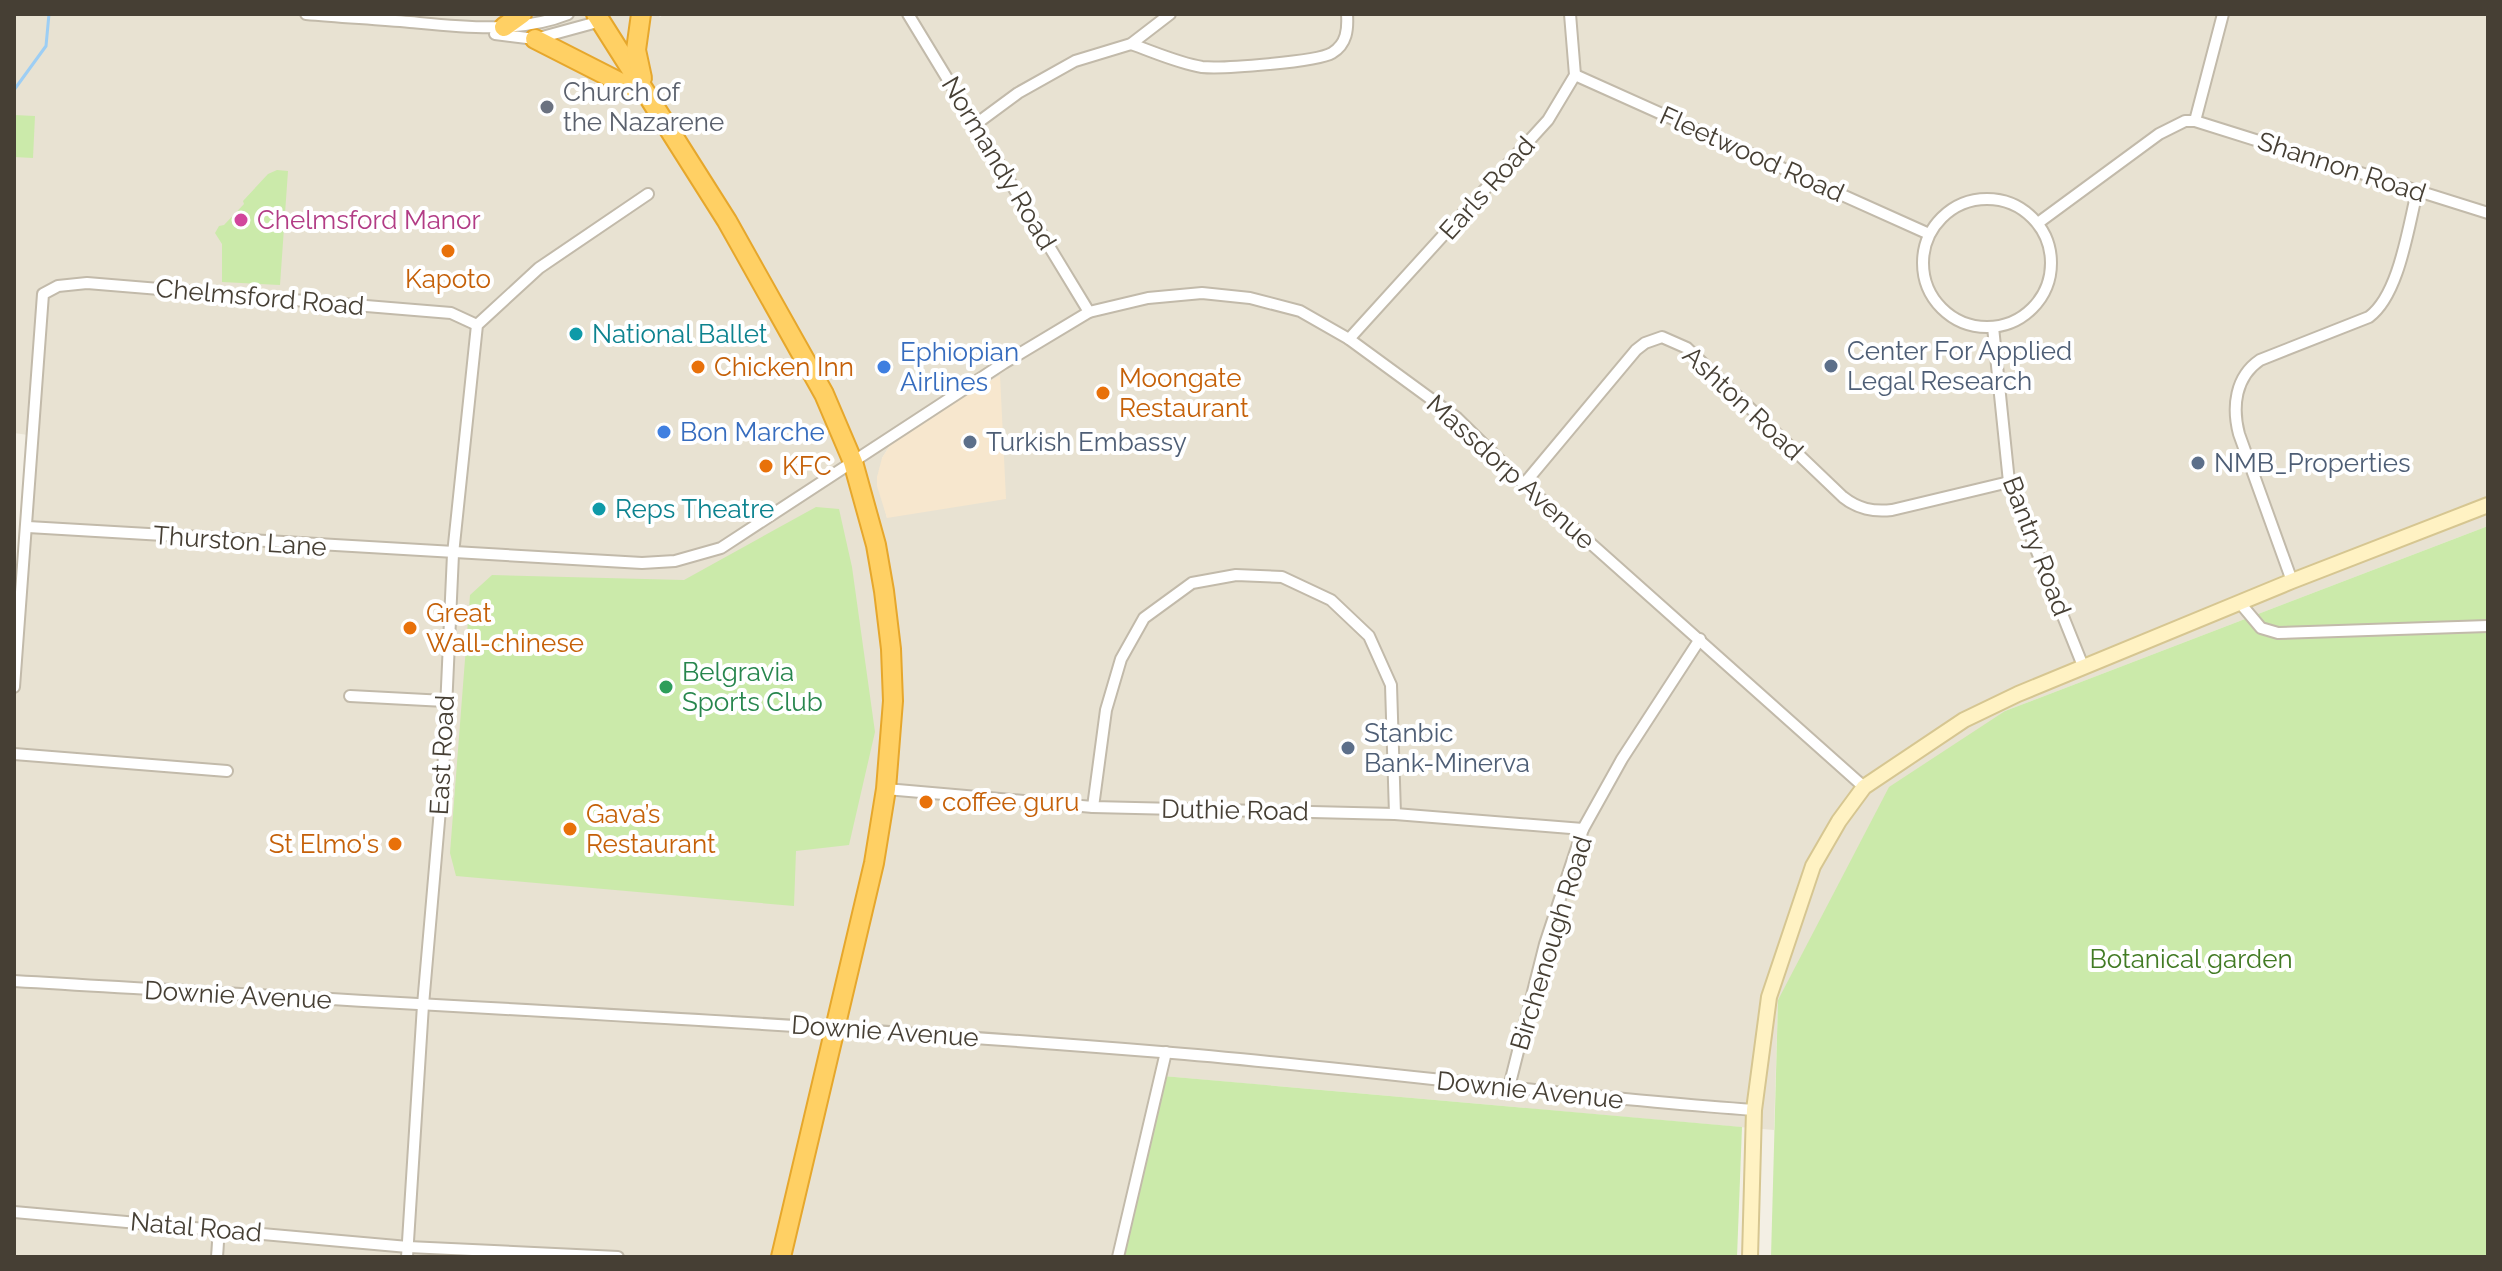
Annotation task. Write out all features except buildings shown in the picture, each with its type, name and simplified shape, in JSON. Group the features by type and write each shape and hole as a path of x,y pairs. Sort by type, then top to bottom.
{"highway":[{"path":"504,27 522,14"},
{"path":"641,14 636,50 647,96"},
{"path":"603,16 647,96 727,221 824,394 853,462 876,545 891,649 892,737 874,863 781,1257"},
{"path":"535,39 647,96"}],"street":[{"path":"306,14 465,27 504,27 551,21 568,14"},
{"name":"Normandy Road","path":"908,14 1089,312"},
{"path":"976,124 1018,93 1075,61 1131,44 1170,14"},
{"path":"1131,44 1182,63 1206,67 1312,59 1333,52 1344,41 1347,14"},
{"path":"1570,14 1575,75"},
{"path":"2038,223 2159,134 2185,121 2195,121 2223,14"},
{"path":"465,27 535,39 603,16"},
{"name":"Fleetwood Road","path":"1575,75 1929,234"},
{"name":"Earls Road","path":"1349,339 1548,120 1575,75"},
{"name":"Shannon Road","path":"2195,121 2488,213"},
{"path":"2292,581 2239,434 2236,421 2238,390 2249,368 2260,360 2369,317 2383,304 2393,281 2417,192"},
{"path":"477,325 539,268 648,194"},
{"path":"1988,198 2016,205 2038,223 2047,238 2052,254 2052,272 2047,289 2038,304 2010,324 1976,327 1959,321 1945,312 1926,284 1924,250 1929,234 1947,212 1973,200 1988,198"},
{"name":"Chelmsford Road","path":"28,527 37,347 43,294 58,286 99,283 451,313 477,325"},
{"name":"Massdorp Avenue","path":"853,462 1004,363 1089,312 1148,298 1214,294 1250,298 1300,311 1349,339 1457,418 1524,484 1864,787"},
{"name":"East Road","path":"407,1252 423,1005 443,775 453,554 477,325"},
{"name":"Bantry Road","path":"1993,327 2009,482 2083,666"},
{"name":"Ashton Road","path":"1524,484 1636,350 1662,337 1687,348 1843,497 1860,508 1892,510 2009,482"},
{"name":"Thurston Lane","path":"28,527 453,554 642,563 675,561 721,548 853,462"},
{"path":"1750,1257 1754,1110 1760,1053 1775,972 1813,866 1839,821 1864,787 1964,720 2083,666 2488,505"},
{"path":"14,687 28,527"},
{"path":"1093,807 1106,710 1121,659 1144,618 1192,583 1236,575 1282,577 1331,600 1369,636 1391,685 1395,814"},
{"path":"2240,603 2261,628 2278,633 2488,626"},
{"name":"Birchenough Road","path":"1509,1087 1545,944 1583,829 1622,759 1700,639"},
{"path":"350,696 445,701"},
{"path":"14,754 227,771"},
{"name":"Duthie Road","path":"886,789 1093,807 1395,814 1583,829"},
{"name":"Downie Avenue","path":"14,981 836,1027 1166,1052 1624,1101 1754,1110"},
{"path":"1118,1257 1166,1052"},
{"name":"Natal Road","path":"14,1212 219,1228 407,1252 618,1257"},
{"path":"217,1257 219,1228"}],"shaded area":[{"path":"14,14 657,14 660,17 665,14 2488,14 2488,526 2005,711 1778,1000 1774,1130 1163,1076 1123,1257 14,1257 14,730 28,435 14,433","holes":["999,376 887,518 883,502 882,458 892,442"]},
{"path":"1000,375 1006,499 887,518 877,477 882,458 892,442"}],"green space":[{"path":"14,115 35,116 33,158 14,157"},
{"path":"277,170 288,171 280,285 222,282 222,244 215,233 268,174"},
{"name":"Belgravia Sports Club","path":"816,507 839,509 852,567 875,732 849,845 796,851 794,906 456,876 450,853 470,595 492,575 684,580"},
{"name":"Botanical garden","path":"2488,526 2488,1257 1771,1257 1778,1000 1889,787 2005,711"},
{"path":"1163,1076 1742,1127 1737,1257 1123,1257"}],"waterway":[{"path":"14,90 46,46 49,14"}],"place":[{"name":"Church of the Nazarene","path":"547,107"},
{"name":"Chelmsford Manor","path":"241,220"},
{"name":"Kapoto","path":"448,251"},
{"name":"National Ballet","path":"576,334"},
{"name":"Center For Applied Legal Research","path":"1831,366"},
{"name":"Chicken Inn","path":"698,367"},
{"name":"Ephiopian Airlines","path":"884,367"},
{"name":"Moongate Restaurant","path":"1103,393"},
{"name":"Bon Marche","path":"664,432"},
{"name":"Turkish Embassy","path":"970,442"},
{"name":"NMB_Properties","path":"2198,463"},
{"name":"KFC","path":"766,466"},
{"name":"Reps Theatre","path":"599,509"},
{"name":"Great Wall-chinese","path":"410,628"},
{"name":"Belgravia Sports Club","path":"666,687"},
{"name":"Stanbic Bank-Minerva","path":"1348,748"},
{"name":"coffee guru","path":"926,802"},
{"name":"Gava’s Restaurant","path":"570,829"},
{"name":"St Elmo's","path":"395,844"}]}
